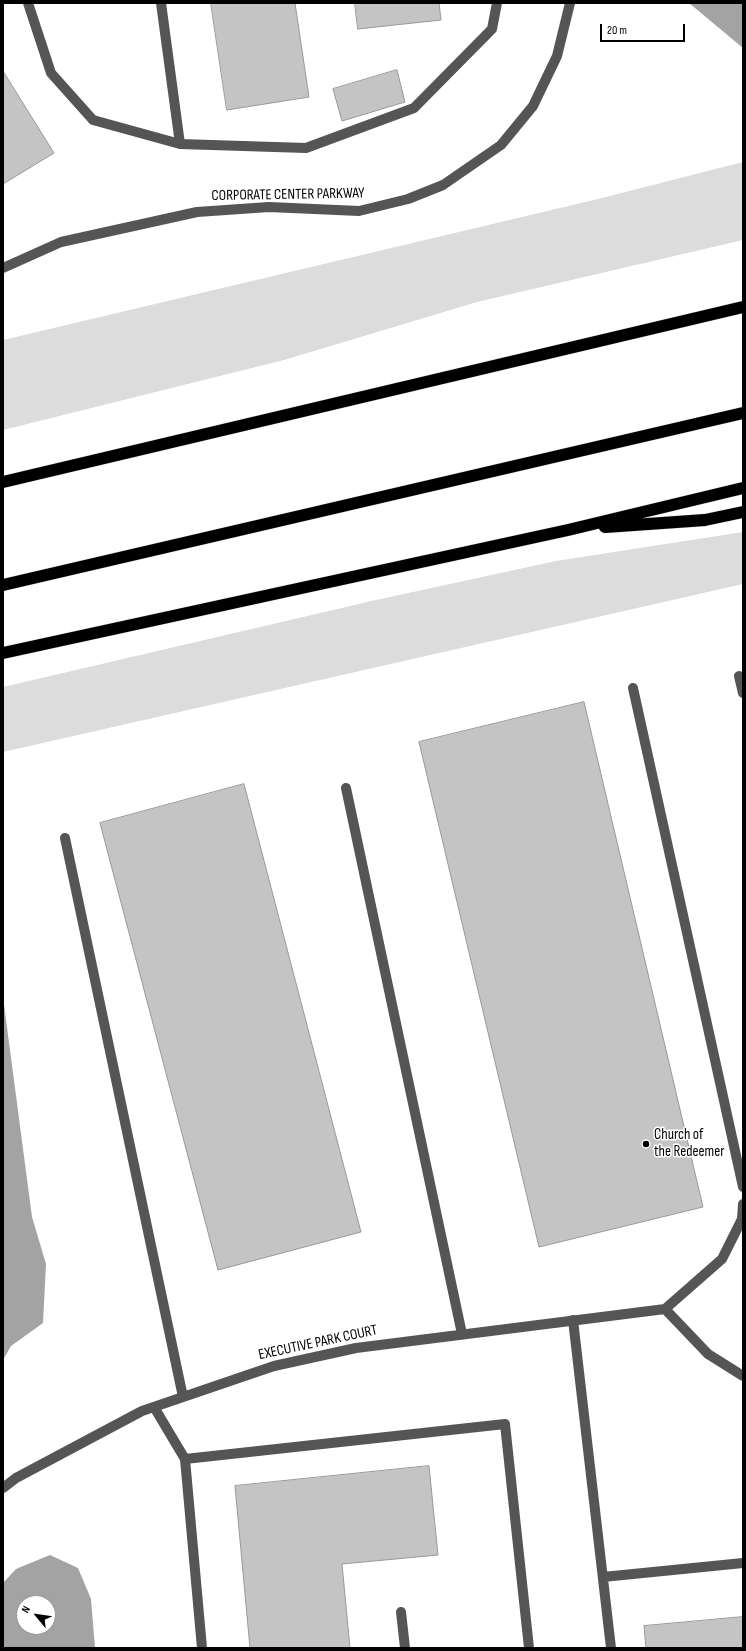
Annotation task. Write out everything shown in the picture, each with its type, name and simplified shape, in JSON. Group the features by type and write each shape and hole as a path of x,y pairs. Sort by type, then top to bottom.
{"highway":[{"path":"3,482 743,307"},
{"path":"3,585 743,413"},
{"path":"3,653 568,530 743,488"},
{"path":"568,530 705,520 743,512"}],"street":[{"path":"28,3 51,73 92,120 180,144 306,148 414,108 492,30 497,3"},
{"path":"161,3 180,144"},
{"name":"CORPORATE CENTER PARKWAY","path":"3,268 61,242 197,212 269,207 359,211 408,199 443,185 501,144 533,106 557,56 570,3"},
{"path":"739,676 743,693"},
{"path":"633,688 743,1187"},
{"path":"346,788 462,1334"},
{"path":"65,838 183,1397"},
{"path":"743,1204 742,1219 722,1259 665,1309 708,1354 743,1376"},
{"name":"EXECUTIVE PARK COURT","path":"3,1488 16,1478 142,1411 274,1366 356,1348 665,1309"},
{"path":"573,1320 611,1648"},
{"path":"154,1407 185,1459 202,1648"},
{"path":"185,1459 505,1424 529,1648"},
{"path":"603,1577 743,1563"},
{"path":"401,1612 405,1648"}],"shaded area":[{"path":"689,3 743,3 743,48"},
{"path":"743,162 743,240 477,302 284,360 3,430 3,340 598,199"},
{"path":"743,532 743,584 3,752 3,687 376,600 556,561"},
{"path":"3,997 32,1217 46,1264 43,1323 11,1346 3,1360"},
{"path":"50,1555 78,1568 91,1599 95,1648 3,1648 3,1583 16,1569"}],"building":[{"path":"211,3 295,3 309,97 227,110"},
{"path":"355,3 439,3 441,20 358,29"},
{"path":"397,70 405,102 342,121 333,89"},
{"path":"3,71 54,153 3,184"},
{"path":"584,702 703,1207 539,1247 419,742"},
{"path":"244,784 361,1232 218,1270 100,823"},
{"path":"429,1466 438,1555 342,1564 350,1648 250,1648 235,1486"},
{"path":"743,1617 743,1648 646,1648 644,1626"}],"place":[{"name":"Church of the Redeemer","path":"646,1144"}]}
